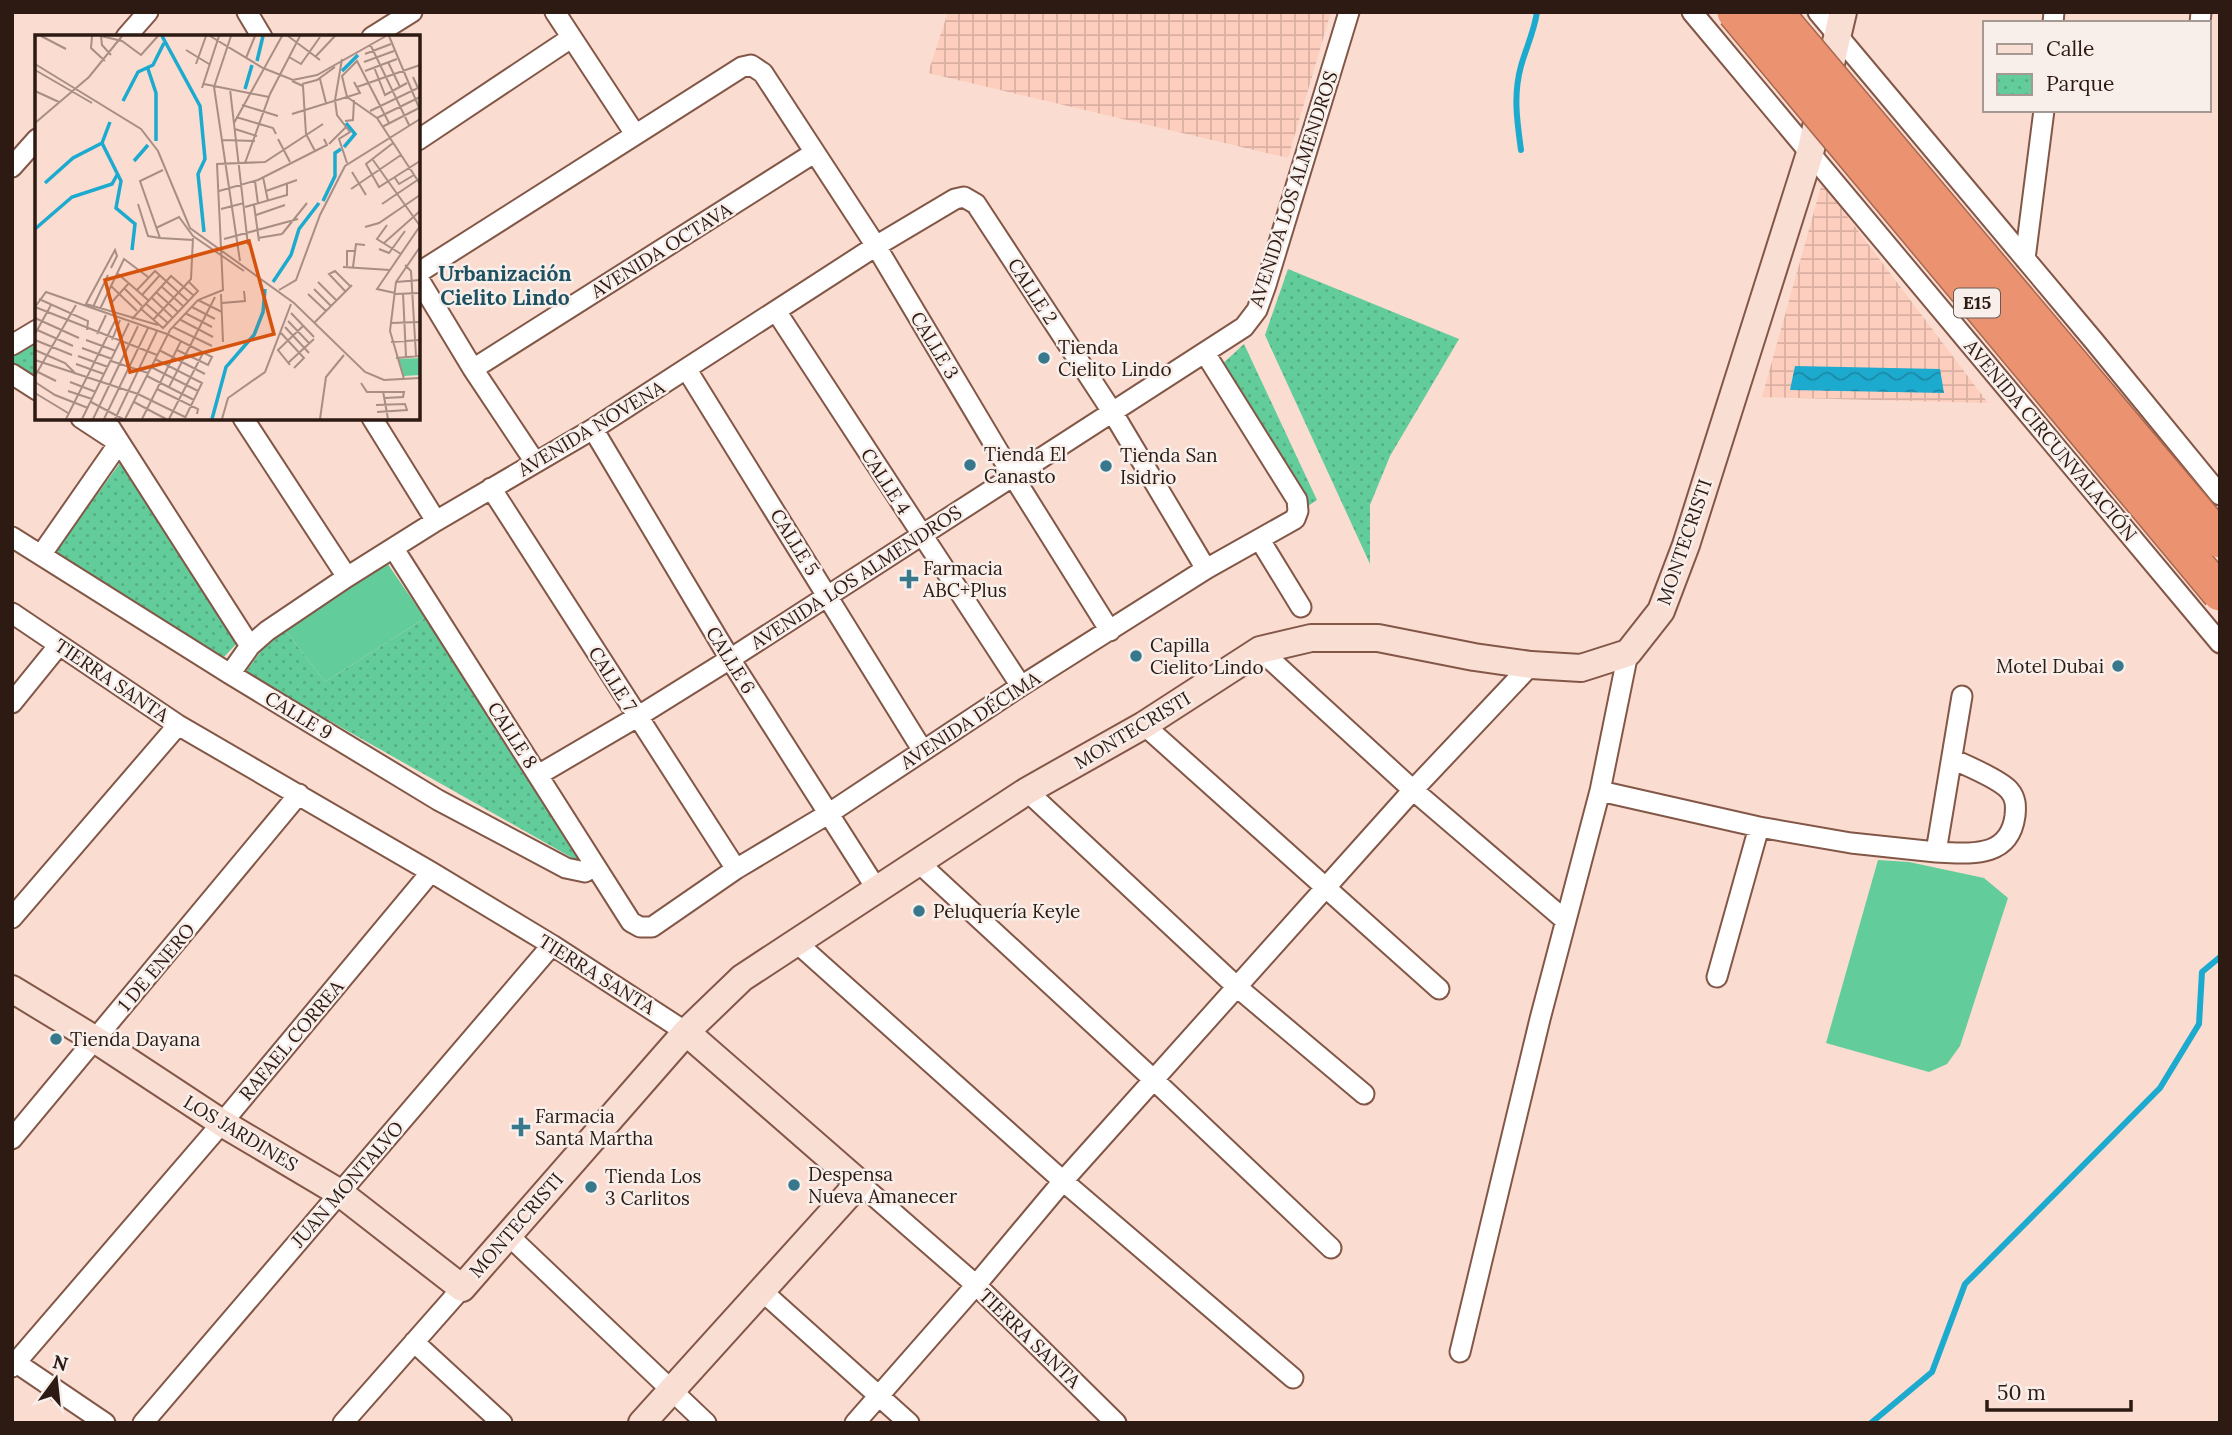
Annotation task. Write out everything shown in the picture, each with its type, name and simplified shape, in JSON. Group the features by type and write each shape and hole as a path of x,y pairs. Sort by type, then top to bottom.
{"highway":[{"name":"AVENIDA CIRCUNVALACIÓN","path":"1735,12 2220,593"},
{"name":"E15","path":"1775,12 2220,540"}],"street":[{"path":"247,12 261,35"},
{"path":"375,35 412,12"},
{"path":"420,272 635,134 555,12"},
{"name":"AVENIDA LOS ALMENDROS","path":"538,775 730,659 1244,327 1257,310 1266,285 1349,12"},
{"name":"AVENIDA CIRCUNVALACIÓN","path":"1692,12 2220,643"},
{"path":"1818,12 1841,24 2025,259 2220,495"},
{"name":"MONTECRISTI","path":"343,1423 686,1032 742,978 1027,791 1144,725 1260,650 1311,638 1378,638 1474,657 1531,665 1581,668 1628,653 1661,611 1686,545 1810,153 1841,24"},
{"path":"420,139 571,38"},
{"name":"CALLE 3","path":"635,134 742,67 751,65 763,73 876,246 1013,477 1110,631"},
{"path":"2025,259 2044,112"},
{"path":"12,167 35,141"},
{"name":"AVENIDA OCTAVA","path":"473,369 814,153"},
{"name":"AVENIDA NOVENA","path":"230,674 250,646 267,631 347,577 436,521 593,429 876,246 955,199 964,197"},
{"name":"CALLE 2","path":"964,197 976,204 1113,413 1206,569"},
{"path":"420,281 473,369 535,462"},
{"name":"CALLE 4","path":"776,311 1021,686"},
{"path":"12,345 35,331"},
{"name":"AVENIDA DÉCIMA","path":"631,922 640,927 652,927 736,869 828,814 1021,686 1206,569 1296,519 1297,500 1205,353"},
{"name":"CALLE 5","path":"687,370 923,751"},
{"path":"12,374 35,389"},
{"path":"84,420 119,443"},
{"path":"105,420 250,646"},
{"path":"244,420 347,577"},
{"path":"373,420 436,521"},
{"name":"CALLE 6","path":"593,429 730,659 876,888"},
{"path":"41,555 119,443"},
{"name":"CALLE 7","path":"491,488 736,869"},
{"name":"CALLE 9","path":"12,537 438,800 553,863 576,872 585,872 594,867"},
{"path":"1260,540 1301,607"},
{"name":"CALLE 8","path":"394,549 631,922"},
{"name":"TIERRA SANTA","path":"12,613 178,725 552,945 686,1032 976,1285 1116,1423"},
{"path":"12,703 59,645"},
{"path":"1260,650 1413,790 1565,920"},
{"path":"1460,1352 1565,920 1600,791 1628,653"},
{"path":"855,1423 1063,1181 1413,790 1531,665"},
{"path":"1936,852 1962,696"},
{"path":"12,918 178,725"},
{"path":"1144,725 1439,989"},
{"path":"1600,791 1759,827 1851,843 1936,852 1982,853 1996,848 2008,836 2014,820 2016,802 2008,789 1952,758"},
{"path":"1027,791 1237,987 1364,1094"},
{"name":"1 DE ENERO","path":"12,1139 299,794"},
{"path":"1717,976 1759,827"},
{"path":"917,861 1331,1248"},
{"name":"RAFAEL CORREA","path":"14,1363 222,1123 431,872"},
{"path":"797,943 1063,1181 1293,1378"},
{"name":"JUAN MONTALVO","path":"143,1423 552,945"},
{"name":"LOS JARDINES","path":"12,989 96,1040 222,1123 340,1193 462,1288"},
{"path":"642,1423 859,1183"},
{"path":"507,1234 706,1423"},
{"path":"762,1291 909,1423"},
{"path":"414,1342 502,1423"},
{"path":"14,1363 105,1423"}],"shaded area":[{"path":"948,12 1331,12 1288,158 928,73"},
{"path":"1822,183 1988,403 1762,397"}],"green space":[{"path":"1288,269 1459,339 1390,456 1370,505 1370,564 1265,335"},
{"path":"35,341 35,377 12,362 12,356"},
{"path":"1244,344 1317,500 1305,508 1219,367"},
{"path":"120,463 241,639 224,657 55,552"},
{"path":"387,563 425,618 325,682 285,630"},
{"path":"425,618 583,864 245,673 261,651 285,630 325,682"},
{"path":"1878,860 1909,862 1984,878 2008,898 1960,1046 1947,1064 1929,1072 1826,1043"}],"water":[{"path":"1795,366 1940,369 1944,393 1790,390"}],"waterway":[{"path":"1521,150 1517,87 1537,12"},
{"path":"1871,1423 1932,1372 1965,1284 2160,1088 2199,1024 2202,972 2220,957"}],"place":[{"name":"Tienda Cielito Lindo","path":"1044,358"},
{"name":"Tienda El Canasto","path":"970,465"},
{"name":"Tienda San Isidrio","path":"1106,466"},
{"name":"Farmacia ABC+Plus","path":"909,579"},
{"name":"Capilla Cielito Lindo","path":"1136,656"},
{"name":"Motel Dubai","path":"2118,666"},
{"name":"Peluquería Keyle","path":"919,911"},
{"name":"Tienda Dayana","path":"56,1039"},
{"name":"Farmacia Santa Martha","path":"521,1127"},
{"name":"Despensa Nueva Amanecer","path":"794,1185"},
{"name":"Tienda Los 3 Carlitos","path":"591,1187"}],"district":[{"name":"Urbanización Cielito Lindo","path":"505,286"}]}
